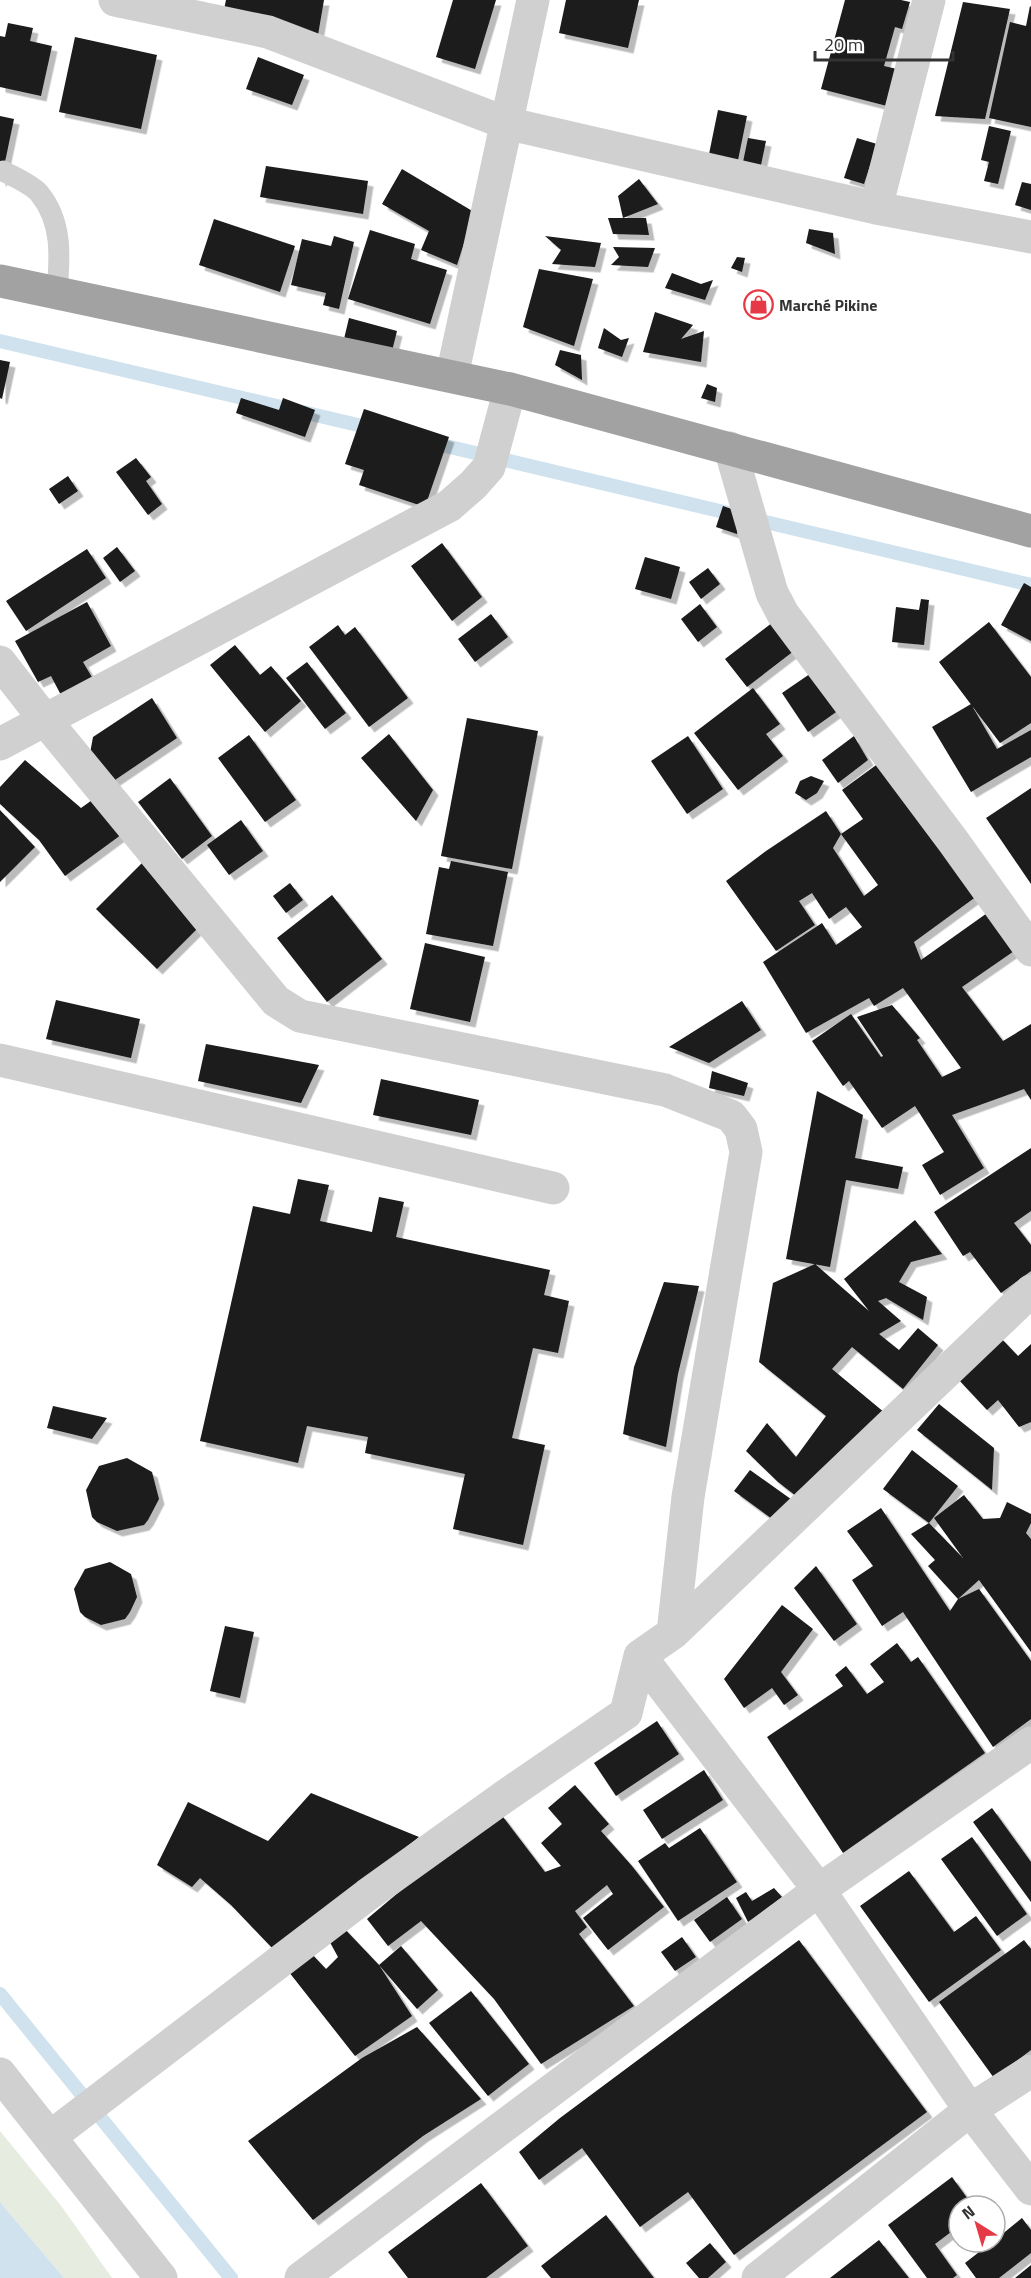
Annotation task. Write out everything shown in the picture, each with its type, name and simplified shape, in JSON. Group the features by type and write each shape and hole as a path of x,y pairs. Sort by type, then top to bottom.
{"highway":[{"path":"0,281 510,388 1031,531"}],"street":[{"path":"115,0 150,4 268,32 506,123 876,208 1031,237"},
{"path":"452,375 533,0"},
{"path":"876,208 929,0"},
{"path":"0,744 449,506 489,467 510,388"},
{"path":"730,448 772,593 783,614 953,840 1031,950"},
{"path":"0,662 276,1001 300,1016 665,1090 731,1116 741,1129 746,1152 688,1497 673,1633"},
{"path":"0,1060 553,1188"},
{"path":"50,2137 367,1895 626,1713 640,1656 673,1633 1031,1291"},
{"path":"640,1656 819,1890 970,2110 1031,2189"},
{"path":"301,2278 819,1890 1031,1743"},
{"path":"758,2278 970,2110 1031,2071"},
{"path":"0,2074 161,2278"}],"lane":[{"path":"3,171 38,192 53,218 60,251 57,292"}],"shaded area":[{"path":"0,2131 62,2207 112,2278 64,2278 0,2202"}],"water":[{"path":"0,2202 64,2278 0,2278"}],"building":[{"path":"226,0 324,0 318,35 223,14"},
{"path":"453,0 496,0 475,69 436,57"},
{"path":"566,0 639,0 628,48 559,33"},
{"path":"845,0 910,2 902,29 895,27 884,66 897,69 887,106 821,89"},
{"path":"963,2 1010,9 985,119 935,116"},
{"path":"1030,6 1031,127 989,118 1010,22 1026,26"},
{"path":"8,23 33,28 30,41 52,46 41,96 0,87 0,36 5,37"},
{"path":"75,37 157,55 141,129 59,112"},
{"path":"258,57 304,75 292,105 246,89"},
{"path":"718,110 747,116 737,165 708,159"},
{"path":"0,116 14,119 1,181 0,181"},
{"path":"989,126 1011,131 998,184 984,181 989,162 981,160"},
{"path":"748,138 766,141 761,165 743,162"},
{"path":"857,138 877,144 864,184 844,178"},
{"path":"266,166 368,181 363,214 260,197"},
{"path":"402,169 474,212 457,265 421,250 429,231 382,204"},
{"path":"639,179 658,204 623,218 618,196"},
{"path":"1022,182 1031,184 1031,210 1015,205"},
{"path":"608,218 646,218 649,235 613,234"},
{"path":"214,219 295,246 280,292 199,265"},
{"path":"809,229 833,233 835,254 806,243"},
{"path":"370,230 415,244 411,259 447,270 430,324 348,299"},
{"path":"334,236 354,242 339,309 323,305 326,293 291,285 302,239 331,246"},
{"path":"545,236 601,243 595,267 552,264 561,250"},
{"path":"613,247 655,248 648,267 611,265 619,257"},
{"path":"737,257 745,258 742,272 731,268"},
{"path":"539,269 593,279 574,346 523,327"},
{"path":"672,273 701,284 713,280 705,300 665,288"},
{"path":"655,312 693,325 681,339 704,331 701,362 643,352"},
{"path":"349,318 397,331 392,351 344,339"},
{"path":"604,328 621,340 629,338 622,357 598,348"},
{"path":"560,350 581,355 582,380 555,365"},
{"path":"0,360 10,362 2,399 0,398"},
{"path":"707,384 717,388 715,402 701,398"},
{"path":"241,398 279,410 283,398 315,410 305,437 236,413"},
{"path":"364,409 449,437 425,507 359,485 364,470 345,464"},
{"path":"136,458 151,477 146,481 162,504 148,515 116,472"},
{"path":"68,476 78,491 59,504 49,489"},
{"path":"723,506 743,513 737,534 716,527"},
{"path":"442,543 482,597 452,621 411,566"},
{"path":"117,547 135,571 120,582 103,558"},
{"path":"87,549 106,578 26,631 6,601"},
{"path":"645,557 680,567 671,599 635,589"},
{"path":"708,568 720,584 701,599 689,582"},
{"path":"1024,583 1031,587 1031,641 1001,625"},
{"path":"921,599 929,600 924,645 892,642 896,607 919,610"},
{"path":"87,602 111,646 83,662 93,679 62,697 51,676 38,682 15,641"},
{"path":"700,604 717,627 698,642 681,619"},
{"path":"491,614 508,637 475,662 458,639"},
{"path":"777,619 799,647 747,687 725,659"},
{"path":"989,622 1031,677 1031,723 1000,743 939,662"},
{"path":"338,625 345,635 355,627 408,698 369,727 309,647"},
{"path":"235,645 260,675 271,666 301,701 265,732 210,665"},
{"path":"307,662 346,713 325,729 286,678"},
{"path":"820,667 846,705 808,732 782,693"},
{"path":"753,688 780,724 766,734 783,756 738,790 694,733"},
{"path":"152,698 177,738 109,784 89,759 93,737"},
{"path":"971,704 997,749 1031,730 1031,757 971,792 932,727"},
{"path":"467,718 538,731 512,869 441,856"},
{"path":"389,734 433,790 416,821 361,758"},
{"path":"249,735 296,800 265,822 218,758"},
{"path":"688,736 723,789 687,814 651,761"},
{"path":"854,736 868,760 838,783 822,760"},
{"path":"25,760 81,808 102,793 129,829 65,876 39,840 0,804 0,787"},
{"path":"879,763 977,896 914,942 921,960 990,911 1017,949 962,987 1003,1041 1031,1024 1031,1100 1024,1089 952,1115 984,1168 940,1195 922,1165 944,1152 915,1106 882,1128 849,1081 843,1086 812,1041 851,1014 881,1057 883,1056 857,1017 892,1005 920,1038 917,1040 942,1077 961,1068 903,988 874,1006 869,998 806,1033 763,962 822,923 836,945 862,927 846,907 829,919 812,893 799,901 815,925 776,951 726,881 826,811 841,834 863,819 842,790","holes":["841,834 878,885 864,896 833,848"]},
{"path":"811,776 824,781 817,793 806,800 795,793 800,781"},
{"path":"170,778 212,836 182,859 138,802"},
{"path":"1031,788 1031,884 986,818"},
{"path":"0,810 35,847 0,882"},
{"path":"241,820 263,851 229,875 207,845"},
{"path":"146,859 207,919 157,969 96,909"},
{"path":"451,861 508,872 493,946 426,934 439,867 449,869"},
{"path":"290,883 303,900 286,913 273,896"},
{"path":"332,895 382,959 327,1002 277,938"},
{"path":"425,943 485,957 470,1022 410,1009"},
{"path":"56,1000 140,1019 131,1058 46,1039"},
{"path":"742,1001 761,1030 709,1063 669,1047"},
{"path":"206,1044 319,1065 301,1103 198,1081"},
{"path":"712,1071 748,1083 744,1096 709,1088"},
{"path":"381,1079 479,1100 471,1135 373,1115"},
{"path":"817,1091 863,1115 855,1158 903,1167 898,1189 846,1180 830,1267 786,1259"},
{"path":"1031,1148 1031,1211 1014,1223 1031,1245 1031,1271 1001,1293 970,1252 963,1256 934,1212"},
{"path":"298,1179 329,1185 320,1221 372,1232 379,1197 404,1202 396,1237 550,1270 544,1295 569,1301 558,1353 533,1348 512,1438 545,1445 523,1545 453,1529 465,1474 365,1453 368,1437 307,1426 298,1463 200,1441 253,1206 290,1214"},
{"path":"915,1220 942,1254 911,1262 899,1282 927,1297 923,1320 886,1298 878,1301 901,1321 879,1334 899,1350 918,1328 938,1345 903,1389 852,1347 832,1369 885,1413 800,1499 778,1482 746,1451 767,1423 796,1457 826,1416 759,1362 773,1283 815,1264 869,1311 844,1279"},
{"path":"664,1282 699,1286 678,1374 666,1447 623,1434 634,1367"},
{"path":"999,1336 1018,1356 1031,1344 1031,1422 1019,1427 998,1400 987,1410 957,1378"},
{"path":"939,1404 994,1448 992,1490 917,1430"},
{"path":"53,1406 107,1418 92,1439 47,1428"},
{"path":"912,1450 958,1486 929,1523 883,1489"},
{"path":"127,1458 152,1472 159,1499 144,1525 117,1531 97,1522 92,1517 86,1490 99,1466"},
{"path":"750,1470 795,1502 779,1524 734,1491"},
{"path":"964,1495 983,1519 1000,1518 1007,1502 1031,1514 1031,1523 1026,1533 1031,1539 1031,1652 979,1580 958,1599 928,1566 935,1560 911,1534 929,1523 963,1558 934,1518"},
{"path":"881,1508 950,1611 958,1599 979,1589 1031,1661 1031,1719 993,1747 903,1612 882,1626 852,1580 873,1566 847,1531"},
{"path":"110,1562 131,1574 137,1597 125,1619 101,1625 80,1612 74,1589 85,1569"},
{"path":"816,1566 857,1624 834,1641 794,1588"},
{"path":"782,1605 813,1629 781,1672 798,1695 784,1705 772,1688 744,1708 724,1679"},
{"path":"225,1626 254,1632 240,1698 210,1691"},
{"path":"897,1643 911,1662 918,1657 985,1753 843,1853 767,1737 843,1686 835,1675 846,1666 867,1694 884,1682 870,1664"},
{"path":"657,1721 679,1754 616,1796 594,1763"},
{"path":"704,1770 723,1800 662,1839 643,1810"},
{"path":"575,1785 609,1824 601,1831 664,1907 608,1950 583,1918 613,1894 607,1885 575,1911 587,1927 579,1934 634,2006 541,2064 494,1999 421,1921 388,1946 367,1919 500,1813 545,1872 561,1866 541,1843 562,1824 548,1808"},
{"path":"311,1793 419,1837 274,1950 231,1905 200,1878 192,1887 157,1865 188,1802 268,1841"},
{"path":"992,1808 1031,1862 1031,1902 973,1822"},
{"path":"700,1828 737,1882 678,1921 638,1861 665,1843 669,1848"},
{"path":"972,1837 1027,1914 997,1936 941,1859"},
{"path":"909,1871 954,1932 976,1916 1001,1950 929,2002 860,1906"},
{"path":"774,1888 782,1897 748,1922 736,1898 746,1892 752,1901"},
{"path":"727,1897 742,1919 710,1942 694,1920"},
{"path":"340,1924 379,1965 412,2016 355,2056 285,1967 308,1950 326,1969 338,1957 326,1935"},
{"path":"682,1937 696,1957 675,1971 661,1952"},
{"path":"799,1940 927,2112 734,2255 688,2192 640,2227 582,2148 539,2180 519,2152 560,2118"},
{"path":"1024,1940 1031,1949 1031,2050 994,2078 939,2002"},
{"path":"401,1946 438,1990 417,2009 379,1965"},
{"path":"471,1991 529,2064 488,2096 429,2023"},
{"path":"417,2027 481,2099 423,2136 313,2220 248,2141 362,2058"},
{"path":"952,2177 964,2194 947,2194 947,2235 935,2244 957,2275 953,2278 927,2278 888,2225"},
{"path":"481,2183 528,2246 486,2278 408,2278 388,2252"},
{"path":"606,2215 654,2278 551,2278 541,2266"},
{"path":"1022,2218 1031,2230 1031,2253 999,2278 976,2278 965,2263 977,2254 1007,2254 1007,2230"},
{"path":"879,2240 909,2278 830,2278"},
{"path":"710,2243 726,2262 708,2278 699,2278 686,2263"},
{"path":"1031,2265 1031,2278 1015,2278"}],"waterway":[{"path":"0,341 375,429"},
{"path":"429,442 1031,585"},
{"path":"0,1994 231,2278"}],"place":[{"name":"Marché Pikine","path":"758,305"}]}
